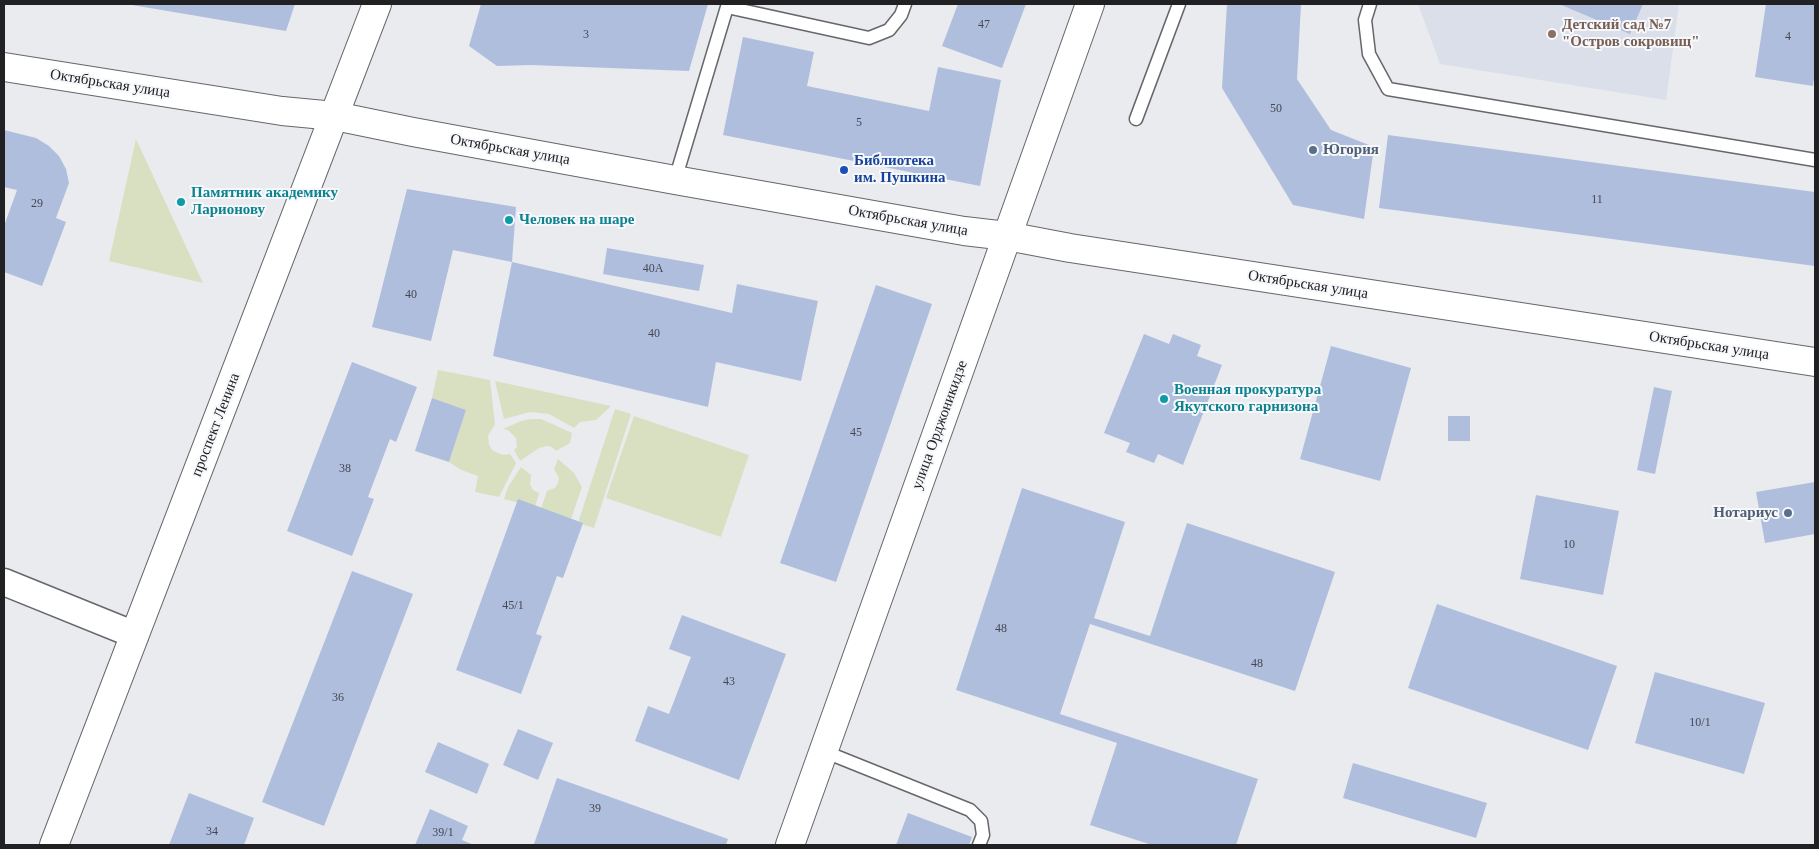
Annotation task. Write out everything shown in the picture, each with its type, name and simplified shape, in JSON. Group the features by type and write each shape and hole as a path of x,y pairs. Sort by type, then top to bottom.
{"street":[{"name":"проспект Ленина","path":"54,845 377,4"},
{"name":"улица Орджоникидзе","path":"790,845 1090,4"},
{"name":"Октябрьская улица","path":"4,67 282,111 335,116 675,180 1070,248 1815,362"},
{"path":"4,582 135,635"}],"lane":[{"path":"675,180 727,5 869,38 889,30 901,14 905,4"},
{"path":"1136,119 1179,4"},
{"path":"1370,4 1365,20 1369,54 1388,89 1815,160"},
{"path":"824,751 970,810 981,821 983,835 979,845"}],"shaded area":[{"name":"Детский сад №7 \"Остров сокровищ\"","path":"1418,4 1679,4 1666,100 1440,64"}],"green space":[{"path":"136,139 203,283 109,261"},
{"path":"438,370 490,380 495,424 488,436 489,444 492,450 498,453 510,454 516,463 499,497 475,492 478,476 461,470 449,462 466,410 432,398"},
{"path":"495,381 611,406 596,420 580,422 574,428 549,414 530,412 504,419"},
{"path":"615,409 631,414 594,528 578,523"},
{"path":"634,416 749,455 721,537 606,498"},
{"path":"531,419 541,419 572,433 570,443 556,451 552,447 547,446 539,448 520,461 514,450 517,447 516,438 508,430 503,429"},
{"path":"558,459 574,473 582,487 571,519 540,511 547,491 555,488 558,483 559,478 554,469"},
{"path":"521,467 531,475 530,484 533,490 539,493 535,507 504,499 508,487"}],"building":[{"path":"126,4 295,4 286,31"},
{"path":"481,4 708,4 689,71 531,65 497,66 469,46"},
{"path":"958,4 1026,4 1002,68 942,46"},
{"path":"1227,4 1301,4 1297,79 1331,130 1374,147 1364,219 1293,205 1222,88"},
{"path":"1559,4 1643,4 1630,34"},
{"path":"1766,4 1815,4 1815,70 1813,86 1755,77"},
{"path":"743,37 814,52 807,86 929,111 938,67 1001,80 980,186 723,135"},
{"path":"4,130 36,138 49,146 59,156 66,169 69,183 56,218 66,222 42,286 4,272 4,226 17,190 4,187"},
{"path":"1388,135 1815,192 1815,266 1379,208"},
{"path":"407,189 516,207 512,262 453,250 431,341 372,327"},
{"path":"607,248 704,265 699,291 603,274"},
{"path":"512,262 732,313 737,284 818,301 801,381 716,362 708,407 493,356"},
{"path":"876,285 932,304 836,582 780,563"},
{"name":"Военная прокуратура Якутского гарнизона","path":"1144,334 1169,344 1173,334 1201,345 1197,356 1222,365 1183,465 1158,454 1154,463 1126,452 1130,443 1104,433"},
{"path":"1331,346 1411,368 1380,481 1300,459"},
{"path":"352,362 417,387 396,442 390,439 368,497 374,499 352,556 287,531"},
{"path":"1654,387 1672,391 1655,474 1637,470"},
{"path":"432,398 466,410 449,462 415,451"},
{"path":"1448,416 1470,416 1470,441 1448,441"},
{"name":"Нотариус","path":"1815,482 1815,534 1765,543 1756,492"},
{"path":"1022,488 1125,522 1094,618 1150,636 1187,523 1335,572 1295,691 1090,624 1060,714 1258,779 1236,845 1152,845 1090,825 1117,743 956,690"},
{"path":"1536,495 1619,511 1603,595 1520,579"},
{"path":"518,499 583,523 563,578 557,576 536,634 542,636 521,694 456,670"},
{"path":"352,571 413,594 324,826 262,802"},
{"path":"1437,604 1617,666 1588,750 1408,688"},
{"path":"682,615 786,654 739,780 635,741 648,706 669,714 691,657 669,649"},
{"path":"1655,672 1765,703 1744,774 1635,743"},
{"path":"518,729 553,743 538,780 503,765"},
{"path":"438,742 489,764 477,794 425,772"},
{"path":"1353,763 1487,803 1476,838 1343,798"},
{"path":"557,778 728,839 726,845 534,844"},
{"path":"189,793 254,818 244,845 169,845"},
{"path":"430,809 468,826 462,840 474,845 415,845"},
{"path":"908,813 972,837 969,845 896,845"}],"place":[{"name":"Детский сад №7 \"Остров сокровищ\"","path":"1552,34"},
{"name":"Югория","path":"1313,150"},
{"name":"Библиотека им. Пушкина","path":"844,170"},
{"name":"Памятник академику Ларионову","path":"181,202"},
{"name":"Человек на шаре","path":"509,220"},
{"name":"Военная прокуратура Якутского гарнизона","path":"1164,399"},
{"name":"Нотариус","path":"1788,513"}]}
